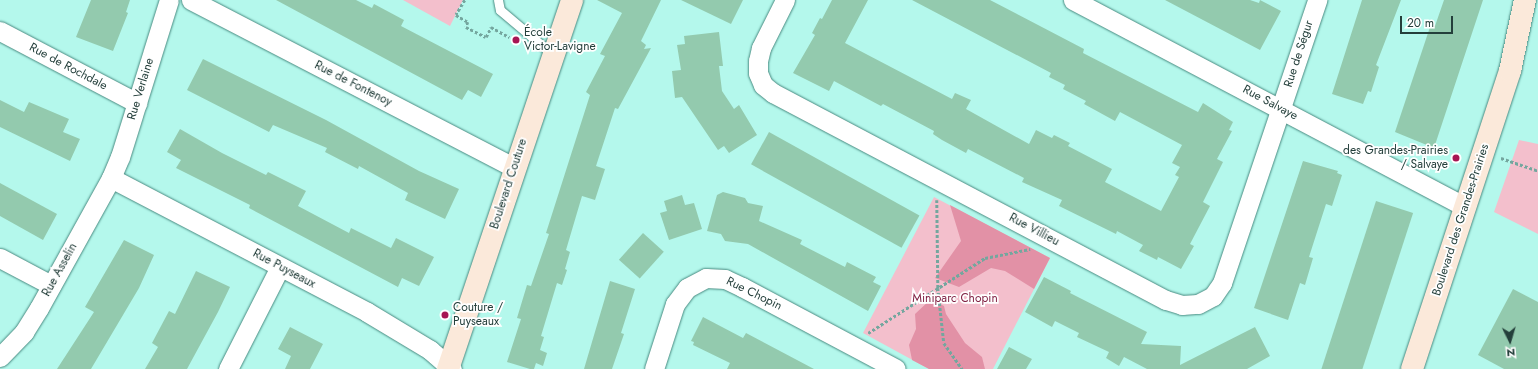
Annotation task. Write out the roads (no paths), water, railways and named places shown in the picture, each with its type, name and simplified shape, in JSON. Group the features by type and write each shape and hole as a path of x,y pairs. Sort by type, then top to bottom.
{"main road":[{"name":"Boulevard Couture","path":"450,368 552,54 572,0"},
{"name":"Boulevard des Grandes-Prairies","path":"1412,369 1510,71 1525,0"},
{"name":"Boulevard des Grandes-Prairies","path":"1510,71 1538,12"}],"street":[{"name":"Rue Verlaine","path":"111,178 137,103 169,0"},
{"name":"Rue de Fontenoy","path":"191,0 515,168"},
{"name":"Rue Villieu","path":"785,0 761,48 758,73 763,85 773,93 1166,300 1188,305 1198,304 1213,296 1222,283 1280,109"},
{"name":"Rue Salvaye","path":"1073,0 1465,207"},
{"name":"Rue de Ségur","path":"1280,109 1317,0"},
{"name":"Rue de Rochdale","path":"0,32 137,103"},
{"name":"Rue Puyseaux","path":"111,178 280,267 424,346 450,368"},
{"name":"Rue Asselin","path":"0,358 24,332 111,178"},
{"path":"0,258 51,285"},
{"path":"228,369 280,267"},
{"name":"Rue Chopin","path":"654,369 675,304 687,288 706,278 725,279 742,287 896,369"}],"lane":[{"path":"498,0 500,10 552,54"}],"place":[{"name":"École Victor-Lavigne","path":"516,40"},
{"name":"des Grandes-Prairies / Salvaye","path":"1456,158"},
{"name":"Couture / Puyseaux","path":"445,315"}],"park label":[{"name":"Miniparc Chopin","path":"955,299"}]}
